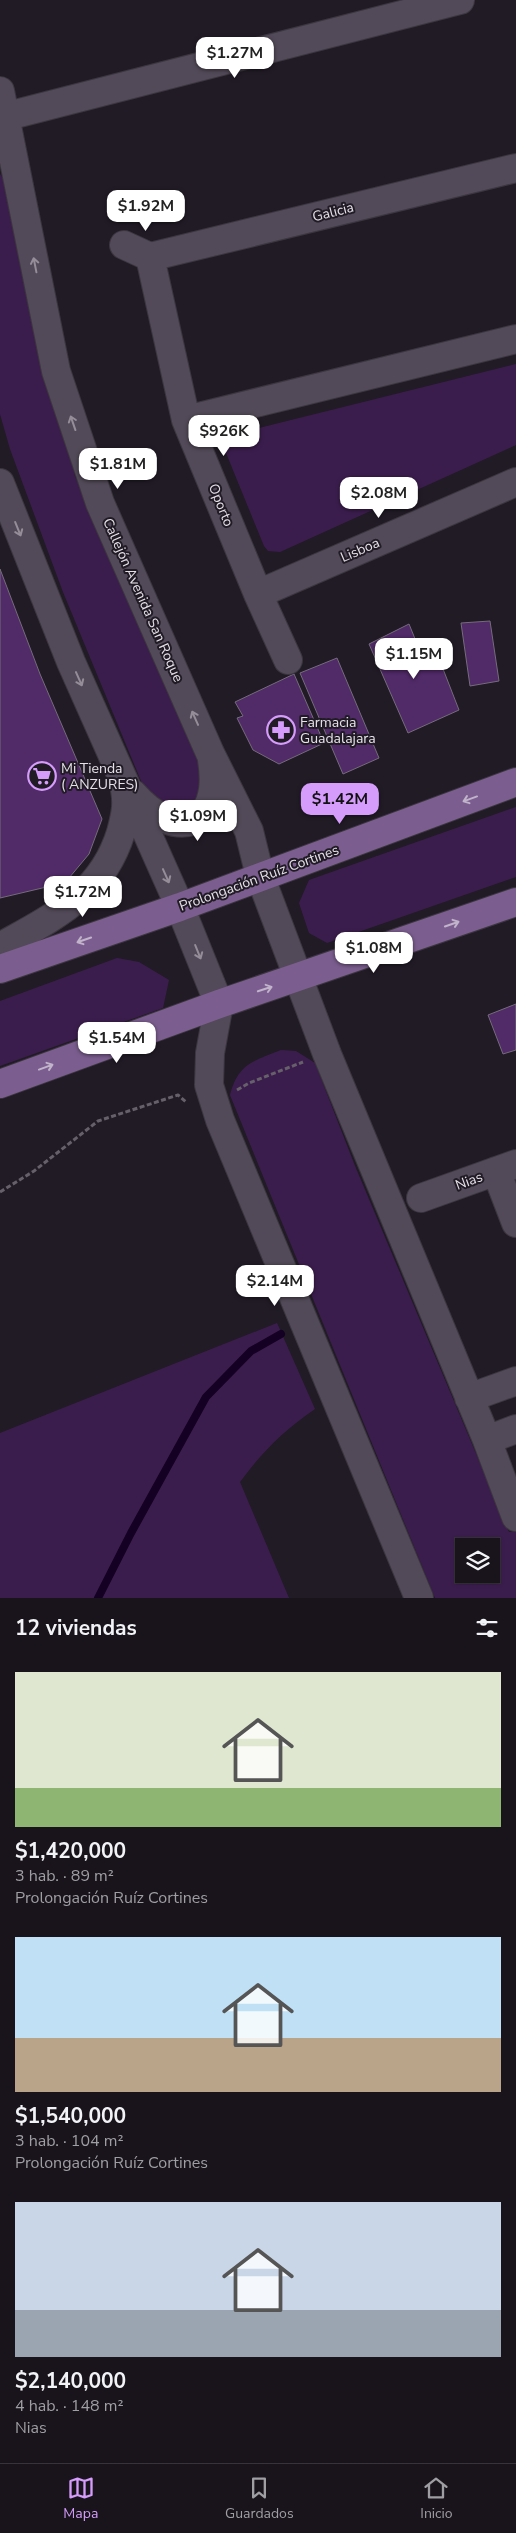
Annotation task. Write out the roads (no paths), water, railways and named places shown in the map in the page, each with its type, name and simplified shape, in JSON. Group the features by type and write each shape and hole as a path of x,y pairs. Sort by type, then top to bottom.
{"main road":[{"name":"Prolongación Ruíz Cortines","path":"0,969 180,907 516,782"},
{"path":"0,1084 219,1004 516,902"}],"street":[{"path":"2,108 460,0"},
{"name":"Callejón Avenida San Roque","path":"2,108 56,372 100,503 210,752 249,831 260,876 327,1054 487,1440 516,1516"},
{"name":"Galicia","path":"150,257 516,168"},
{"path":"124,244 150,257"},
{"name":"Oporto","path":"150,257 186,420 258,594 288,660"},
{"path":"186,420 516,339"},
{"name":"Lisboa","path":"258,594 516,482"},
{"path":"0,483 72,662 124,784 180,907 219,1004 210,1053 209,1085 220,1120 419,1598"},
{"path":"124,784 139,801 163,819 178,824 196,820 207,810 213,786 214,772 210,752"},
{"path":"0,947 61,913 82,897 100,875 113,854 125,817 127,800 124,784"},
{"path":"506,1168 516,1223"},
{"name":"Nias","path":"421,1198 506,1168"},
{"path":"469,1398 516,1381"},
{"path":"487,1440 516,1429"}],"waterway":[{"path":"98,1598 131,1533 206,1397 251,1351 281,1334"}],"place":[{"name":"Farmacia Guadalajara","path":"281,730"},
{"name":"Mi Tienda ( ANZURES)","path":"42,776"}]}
